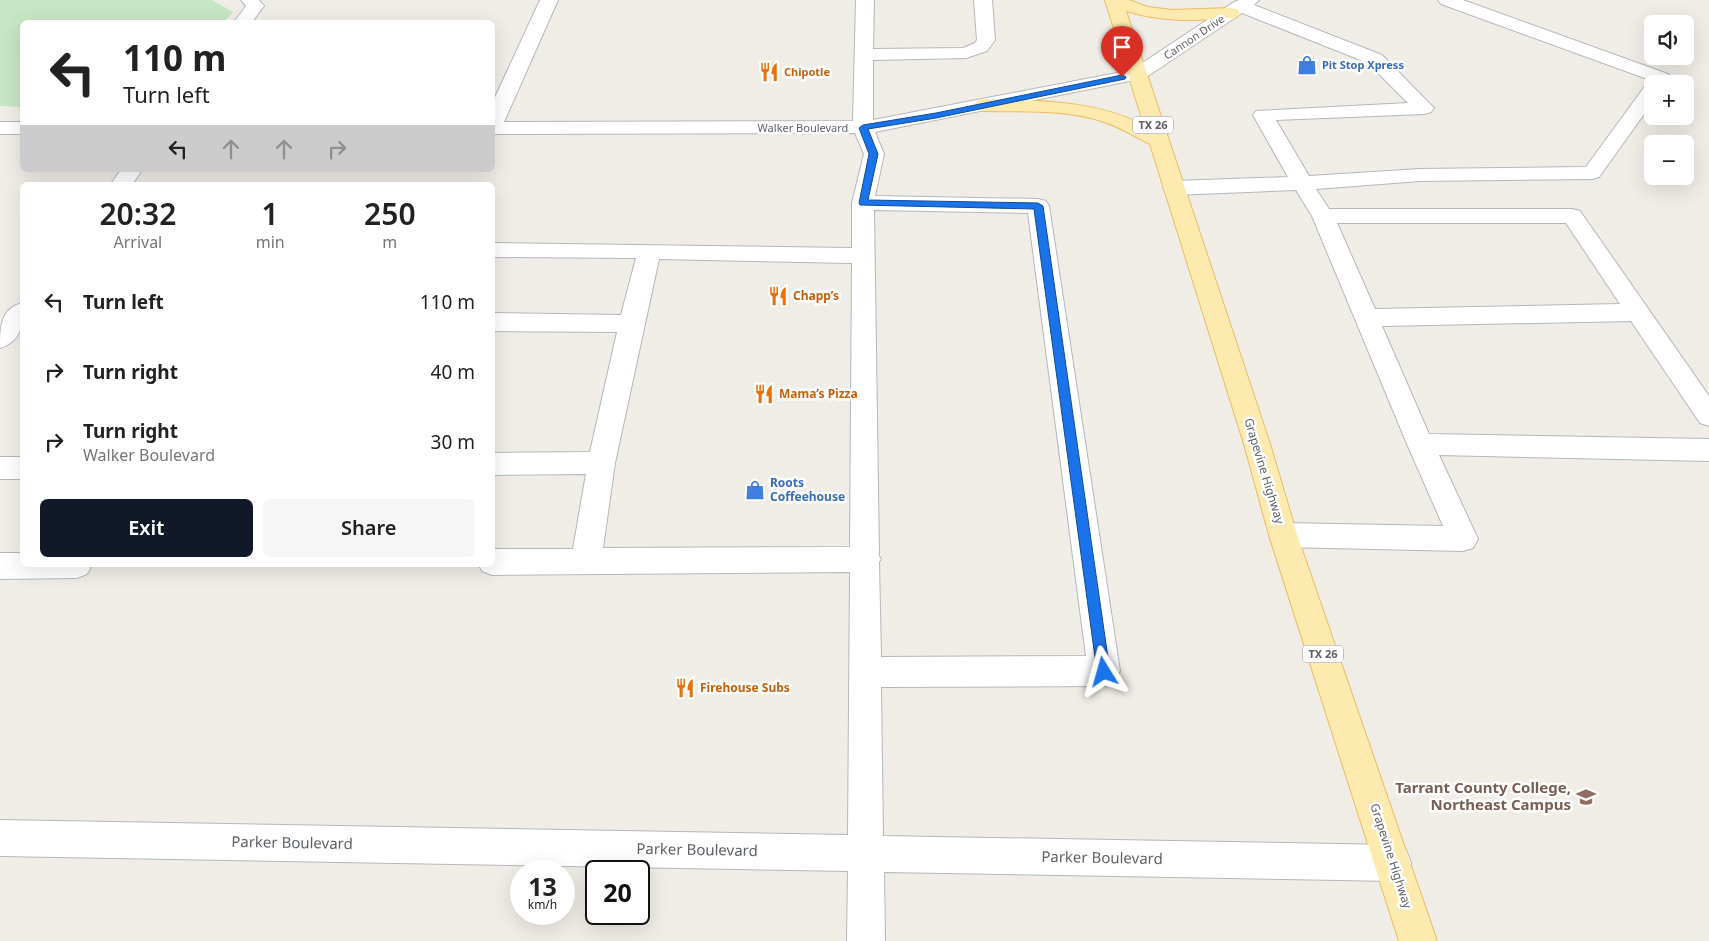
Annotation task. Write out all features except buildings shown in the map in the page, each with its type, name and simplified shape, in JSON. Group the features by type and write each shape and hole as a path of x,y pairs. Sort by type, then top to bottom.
{"main road":[{"path":"1114,0 1144,12 1178,17 1240,6"},
{"name":"Grapevine Highway","path":"1114,0 1257,444 1283,535 1418,941"},
{"path":"984,105 1059,108 1111,118 1158,140"}],"street":[{"path":"244,20 255,6 250,0"},
{"path":"495,120 549,0"},
{"path":"865,0 863,128 874,154 863,203 866,559 866,941"},
{"path":"864,55 966,53 981,47 986,40 983,0"},
{"path":"1447,0 1653,75"},
{"path":"1240,6 1375,59 1424,108 1263,115 1323,216 1420,444 1463,539 1283,535"},
{"name":"Cannon Drive","path":"1138,74 1240,6"},
{"name":"Walker Boulevard","path":"495,127 863,128 1138,74"},
{"path":"1174,188 1420,176 1592,173 1644,101"},
{"path":"0,128 20,128"},
{"path":"863,203 1038,206 1104,672 866,672"},
{"path":"1323,216 1572,216 1709,416"},
{"path":"495,250 650,251 863,256"},
{"path":"586,561 601,463 631,324 650,251"},
{"path":"1366,318 1638,312"},
{"path":"0,339 20,315"},
{"path":"495,322 631,324"},
{"path":"1420,444 1709,450"},
{"path":"495,464 601,463"},
{"path":"0,468 20,468"},
{"path":"495,562 866,559"},
{"path":"0,566 20,566"},
{"name":"Parker Boulevard","path":"0,838 1393,863"}],"green space":[{"path":"0,0 212,0 233,12 226,20 20,20 20,107 0,106"}],"place":[{"name":"Pit Stop Xpress","path":"1307,65"},
{"name":"Chipotle","path":"769,72"},
{"name":"Chapp’s","path":"778,296"},
{"name":"Mama’s Pizza","path":"764,394"},
{"name":"Roots Coffeehouse","path":"755,490"},
{"name":"Firehouse Subs","path":"685,688"},
{"name":"Tarrant County College, Northeast Campus","path":"1586,797"}],"route":[{"path":"1104,672 1038,206 863,203 874,154 863,128 1122,77"}]}
